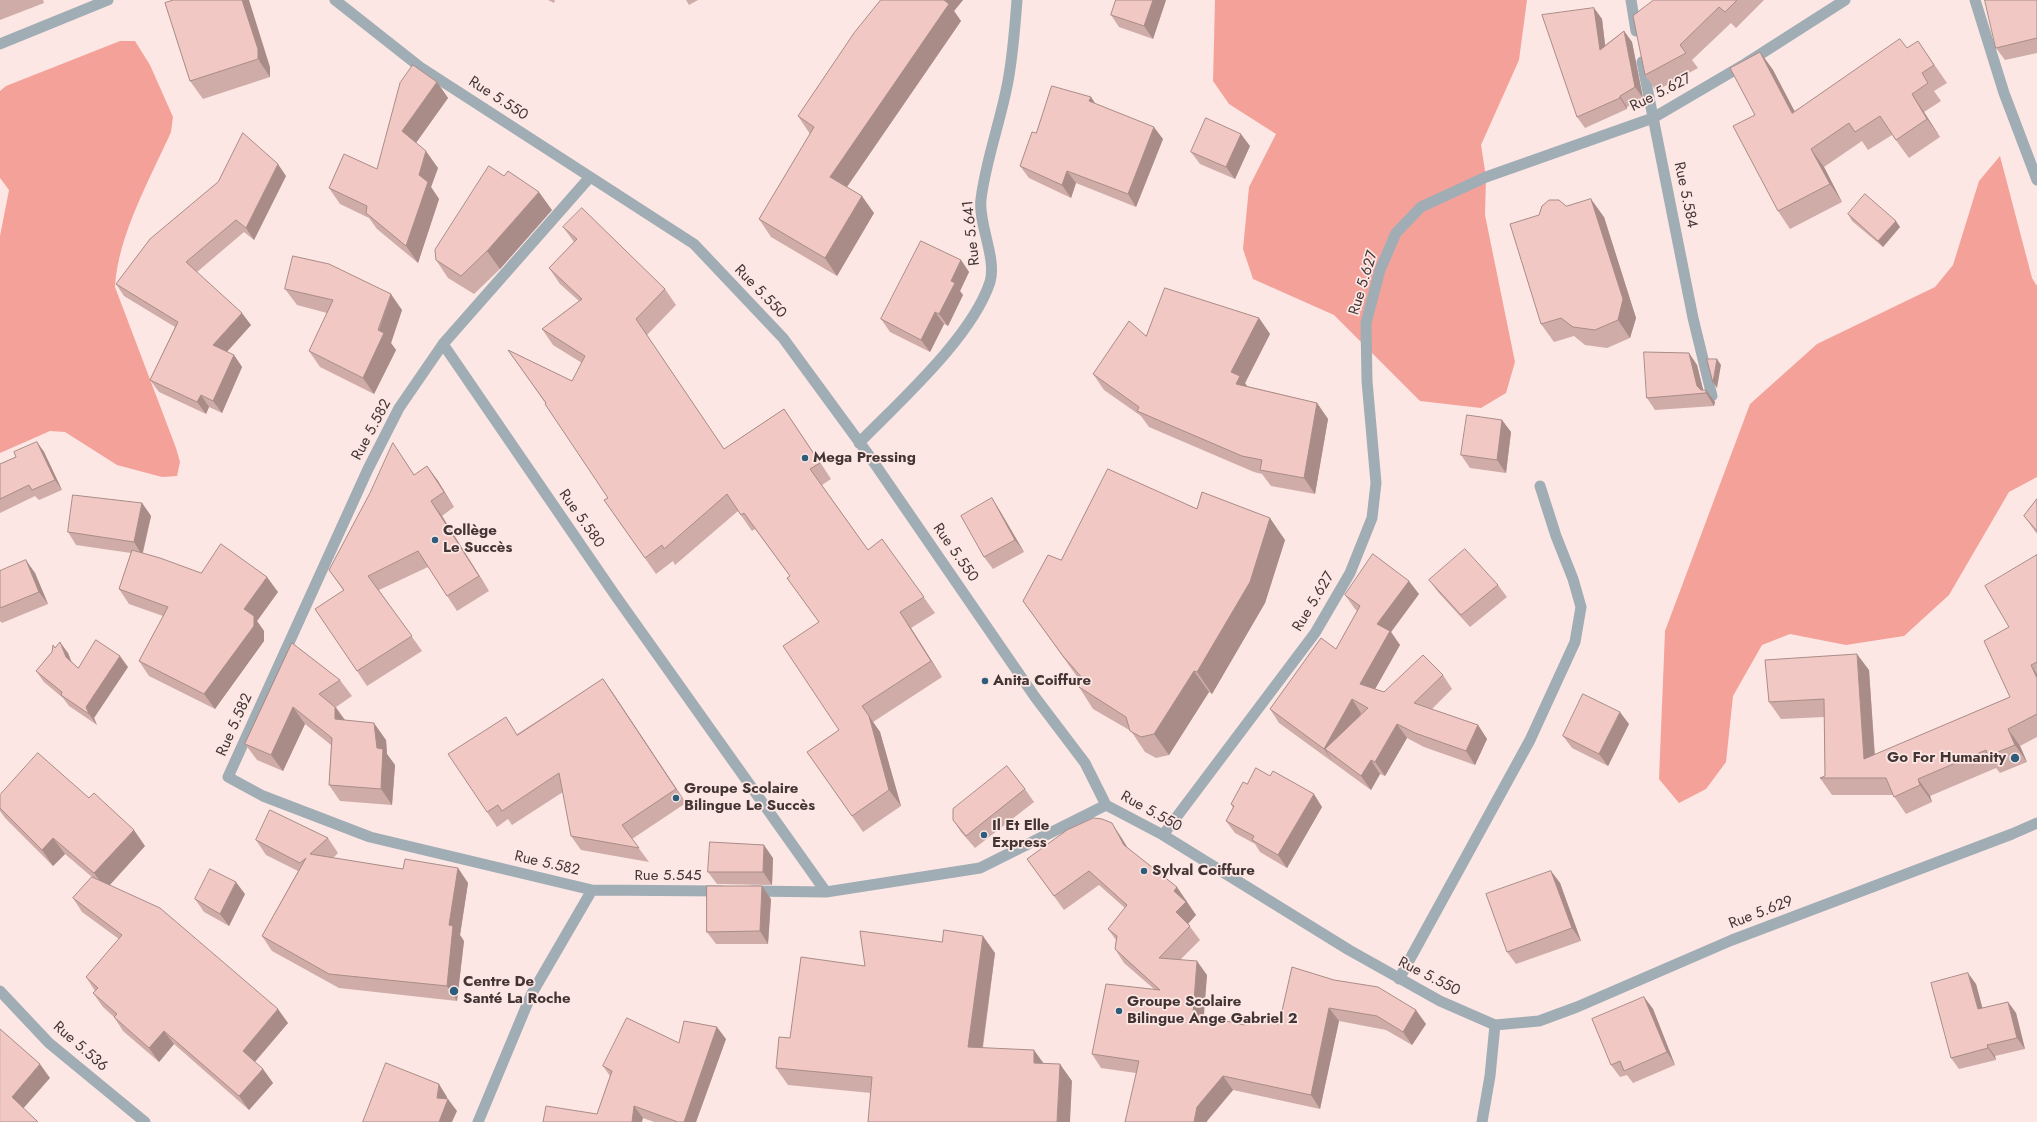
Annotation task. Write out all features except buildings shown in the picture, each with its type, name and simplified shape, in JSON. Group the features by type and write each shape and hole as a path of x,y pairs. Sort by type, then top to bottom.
{"street":[{"path":"0,44 108,0"},
{"name":"Rue 5.550","path":"335,0 420,67 694,244 783,338 859,443 1035,697 1085,764 1106,805 1163,835 1349,950 1399,979 1440,1001 1495,1025"},
{"name":"Rue 5.641","path":"859,443 926,373 961,333 975,313 990,281 991,262 985,239 981,200 1008,82 1017,0"},
{"path":"1631,0 1638,39"},
{"name":"Rue 5.627","path":"1163,835 1315,634 1350,573 1372,518 1376,483 1367,381 1366,323 1380,270 1396,233 1421,207 1486,177 1653,118 1745,64 1845,0"},
{"path":"1975,0 2004,93 2037,180"},
{"name":"Rue 5.584","path":"1641,55 1694,318 1712,396"},
{"path":"443,344 590,177"},
{"name":"Rue 5.582","path":"443,344 399,408 368,469 228,777 263,796 370,837 592,890"},
{"name":"Rue 5.580","path":"443,344 615,595 826,892"},
{"path":"1399,979 1530,740 1575,642 1581,607 1573,579 1556,536 1540,486"},
{"name":"Rue 5.545","path":"592,890 826,892 980,868 1106,805"},
{"name":"Rue 5.629","path":"1495,1025 1539,1020 1577,1007 1732,940 2012,834 2037,823"},
{"path":"478,1122 531,995 592,890"},
{"name":"Rue 5.536","path":"0,991 49,1043 145,1122"},
{"path":"1482,1122 1490,1076 1495,1025"}],"shaded area":[{"path":"1215,0 1527,0 1519,60 1481,145 1486,177 1485,215 1515,362 1506,393 1481,408 1420,401 1334,315 1253,279 1243,249 1249,187 1276,134 1229,104 1213,81"},
{"path":"120,41 135,41 150,65 173,117 171,132 128,227 117,267 115,287 176,448 180,462 177,476 162,477 117,465 65,432 50,431 0,453 0,236 9,190 0,178 0,91 6,86"},
{"path":"2000,156 2032,278 2037,286 2037,477 2009,492 1949,595 1904,636 1846,645 1790,634 1762,645 1733,696 1726,762 1706,789 1679,803 1659,779 1665,631 1750,404 1817,344 1935,287 1953,265 1979,181"}],"place":[{"name":"Mega Pressing","path":"805,458"},
{"name":"Collège Le Succès","path":"435,540"},
{"name":"Anita Coiffure","path":"985,681"},
{"name":"Go For Humanity","path":"2015,758"},
{"name":"Groupe Scolaire Bilingue Le Succès","path":"676,798"},
{"name":"Il Et Elle Express","path":"984,835"},
{"name":"Sylval Coiffure","path":"1144,871"},
{"name":"Centre De Santé La Roche","path":"454,991"},
{"name":"Groupe Scolaire Bilingue Ange Gabriel 2","path":"1119,1011"}]}
